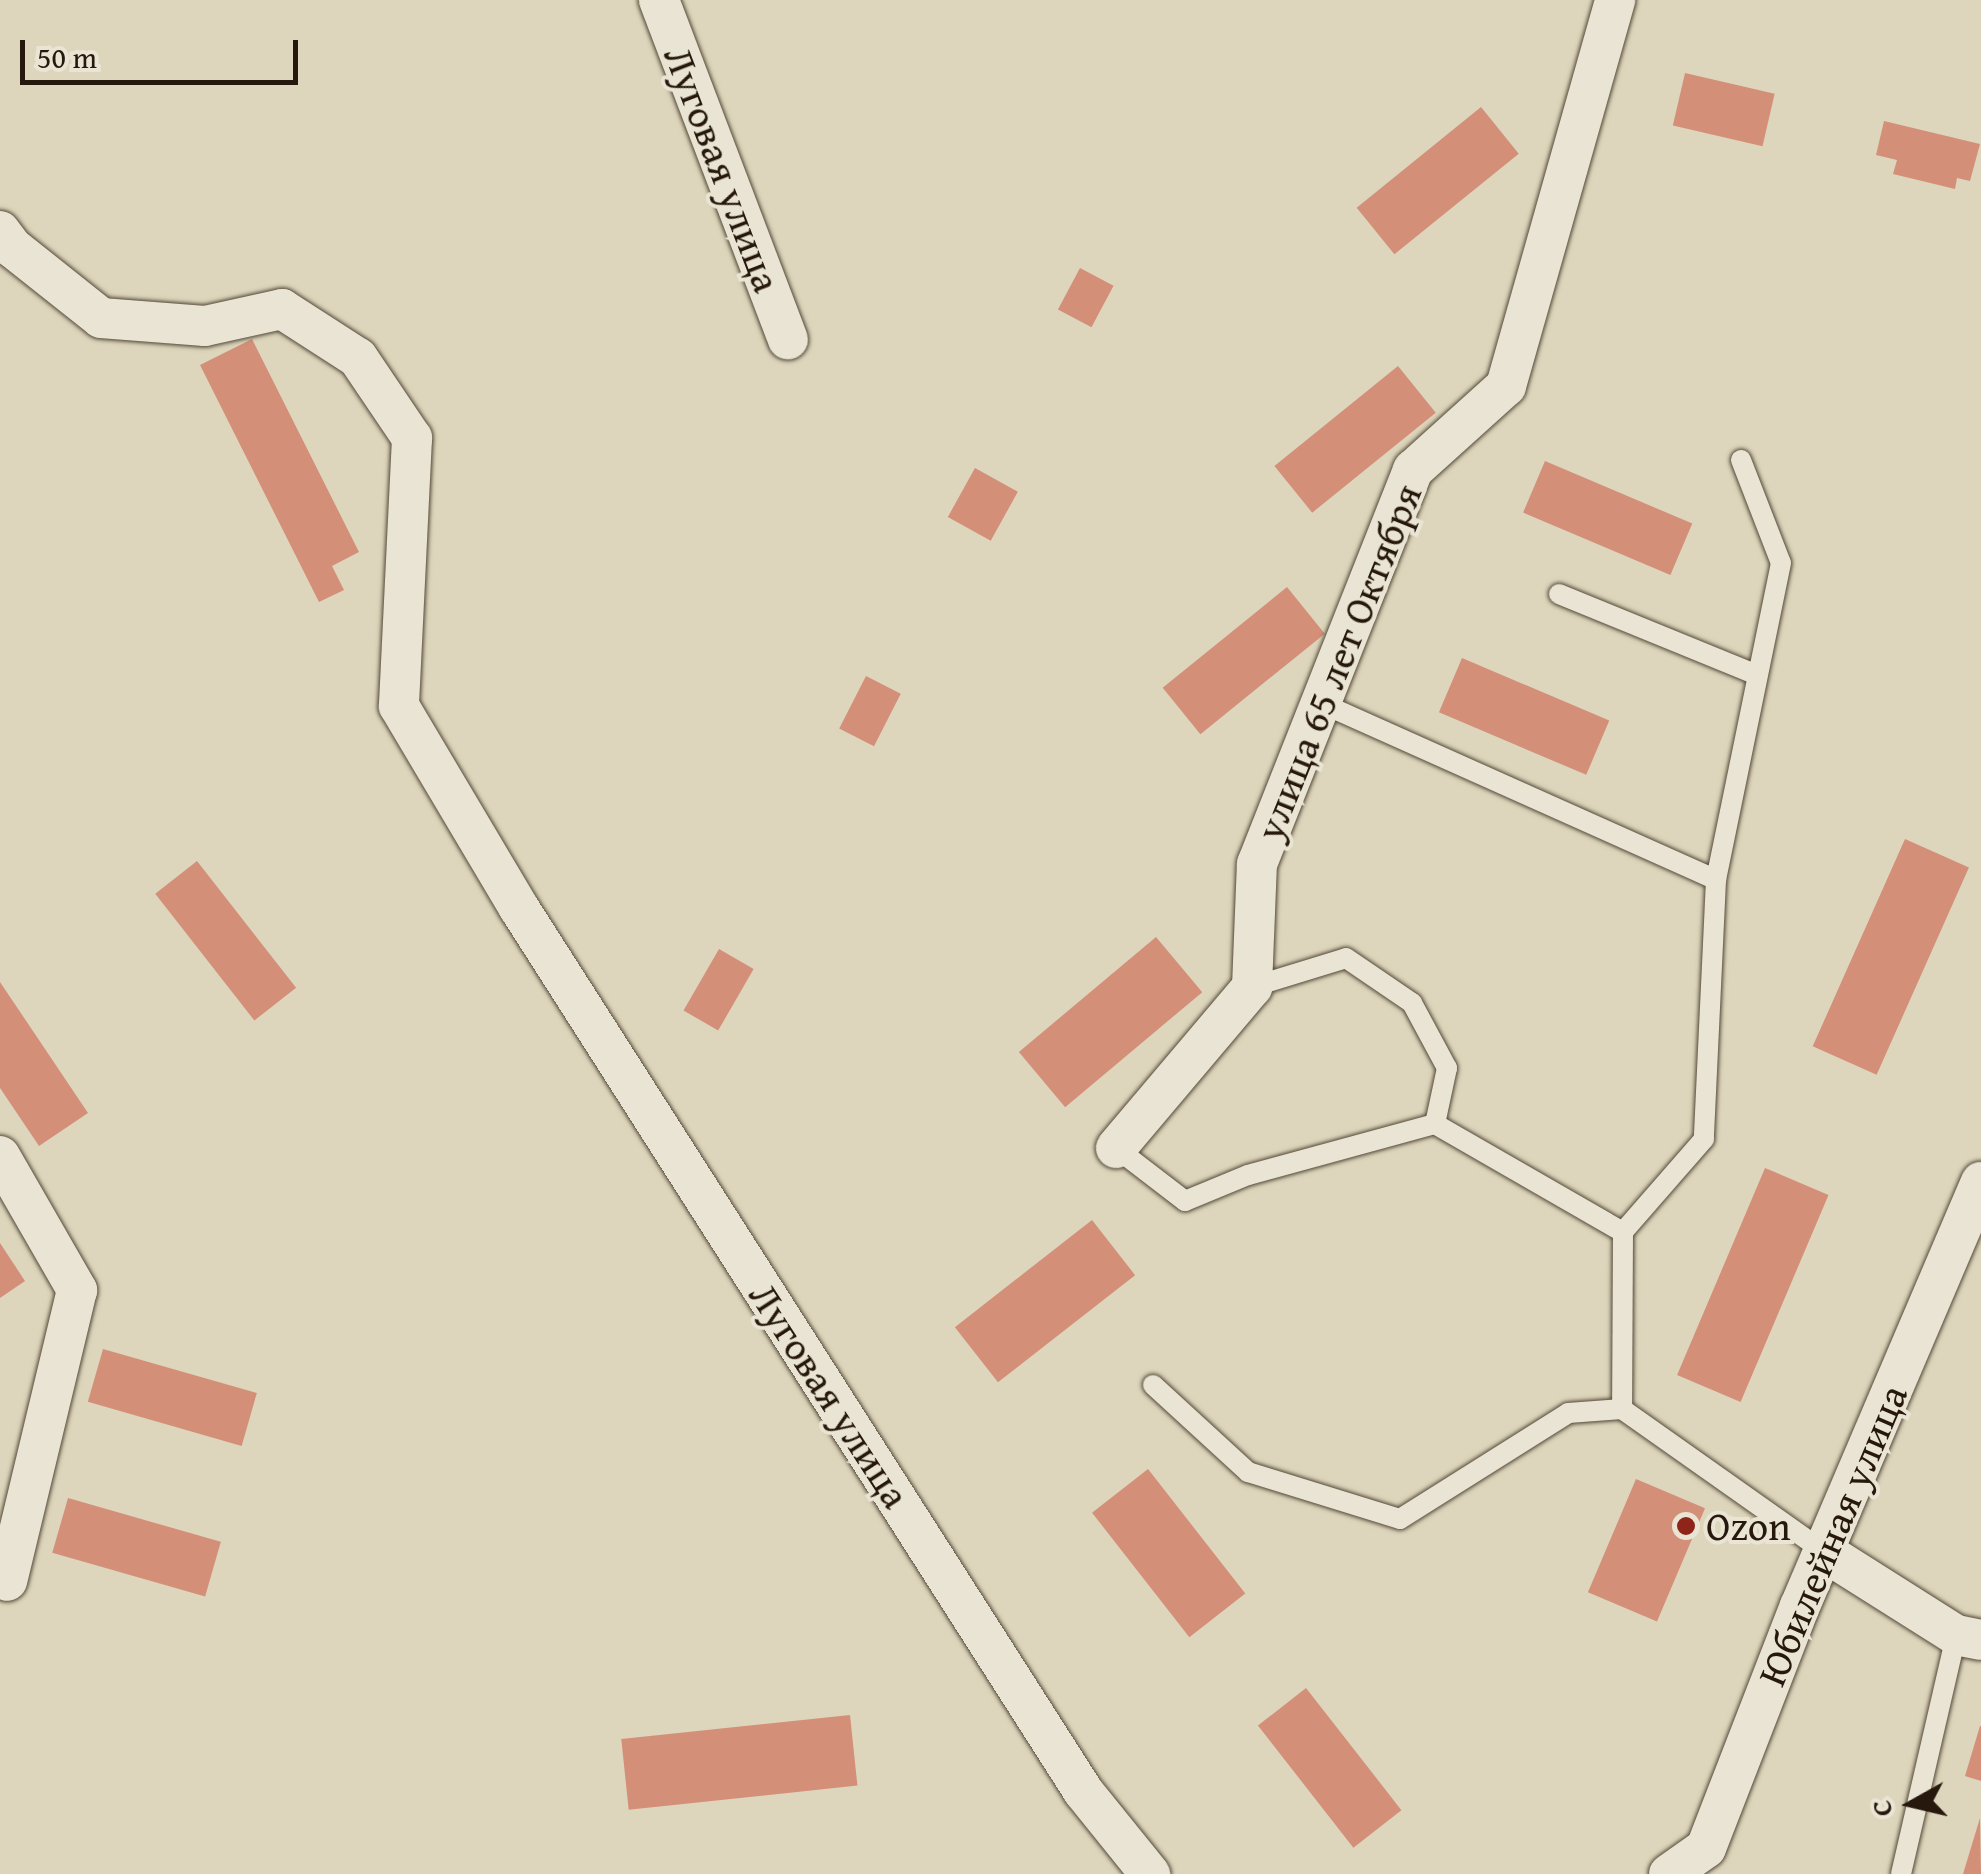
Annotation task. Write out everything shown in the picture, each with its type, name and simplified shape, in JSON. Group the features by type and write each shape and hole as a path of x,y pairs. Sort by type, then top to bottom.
{"street":[{"name":"Луговая улица","path":"659,0 788,339"},
{"name":"улица 65 лет Октября","path":"1252,987 1258,864 1414,470 1506,386 1615,0"},
{"name":"Луговая улица","path":"0,231 13,248 101,318 205,326 282,310 358,358 412,438 399,706 519,908 1083,1791 1150,1874"},
{"path":"1116,1148 1252,987"},
{"path":"0,1156 77,1290 8,1581"},
{"name":"Юбилейная улица","path":"1669,1874 1706,1848 1823,1551 1981,1182"},
{"path":"1823,1551 1969,1638"}],"lane":[{"path":"1622,1409 1622,1232 1704,1138 1716,880 1781,563 1741,460"},
{"path":"1559,594 1757,675"},
{"path":"1321,703 1716,880"},
{"path":"1252,987 1346,958 1412,1003 1448,1068 1435,1124"},
{"path":"1116,1148 1185,1201 1248,1174 1435,1124 1622,1232"},
{"path":"1153,1385 1248,1472 1400,1519 1568,1413 1622,1409 1823,1551"},
{"path":"1901,1874 1969,1638"}],"building":[{"path":"1685,73 1775,94 1762,146 1673,126"},
{"path":"1481,107 1519,154 1394,254 1357,208"},
{"path":"1884,121 1980,144 1970,181 1957,178 1955,189 1893,174 1897,160 1876,155"},
{"path":"1080,268 1114,286 1091,327 1058,309"},
{"path":"252,339 359,552 332,566 344,590 319,602 200,365"},
{"path":"1398,366 1436,413 1312,513 1274,466"},
{"path":"1545,461 1692,524 1670,575 1523,513"},
{"path":"975,468 1018,492 991,541 948,517"},
{"path":"1287,587 1325,634 1200,734 1163,688"},
{"path":"1462,658 1609,721 1586,775 1439,712"},
{"path":"866,676 901,694 874,746 839,729"},
{"path":"1905,839 1969,867 1877,1075 1813,1046"},
{"path":"197,861 296,988 254,1020 155,894"},
{"path":"1156,937 1202,992 1065,1107 1019,1052"},
{"path":"719,949 754,969 718,1030 684,1010"},
{"path":"0,982 88,1113 39,1146 0,1088"},
{"path":"1765,1168 1829,1195 1741,1402 1677,1375"},
{"path":"1092,1220 1135,1275 998,1382 955,1327"},
{"path":"0,1243 25,1281 0,1298"},
{"path":"103,1349 257,1393 242,1446 88,1402"},
{"path":"1148,1469 1245,1594 1189,1637 1092,1513"},
{"path":"1636,1479 1705,1508 1657,1622 1588,1592"},
{"path":"68,1498 221,1542 205,1597 52,1553"},
{"path":"1306,1688 1401,1810 1353,1848 1258,1726"},
{"path":"850,1715 857,1786 629,1810 621,1739"},
{"path":"1981,1726 1981,1781 1965,1776"},
{"path":"1980,1818 1981,1874 1963,1874"}],"place":[{"name":"Ozon","path":"1686,1526"}]}
